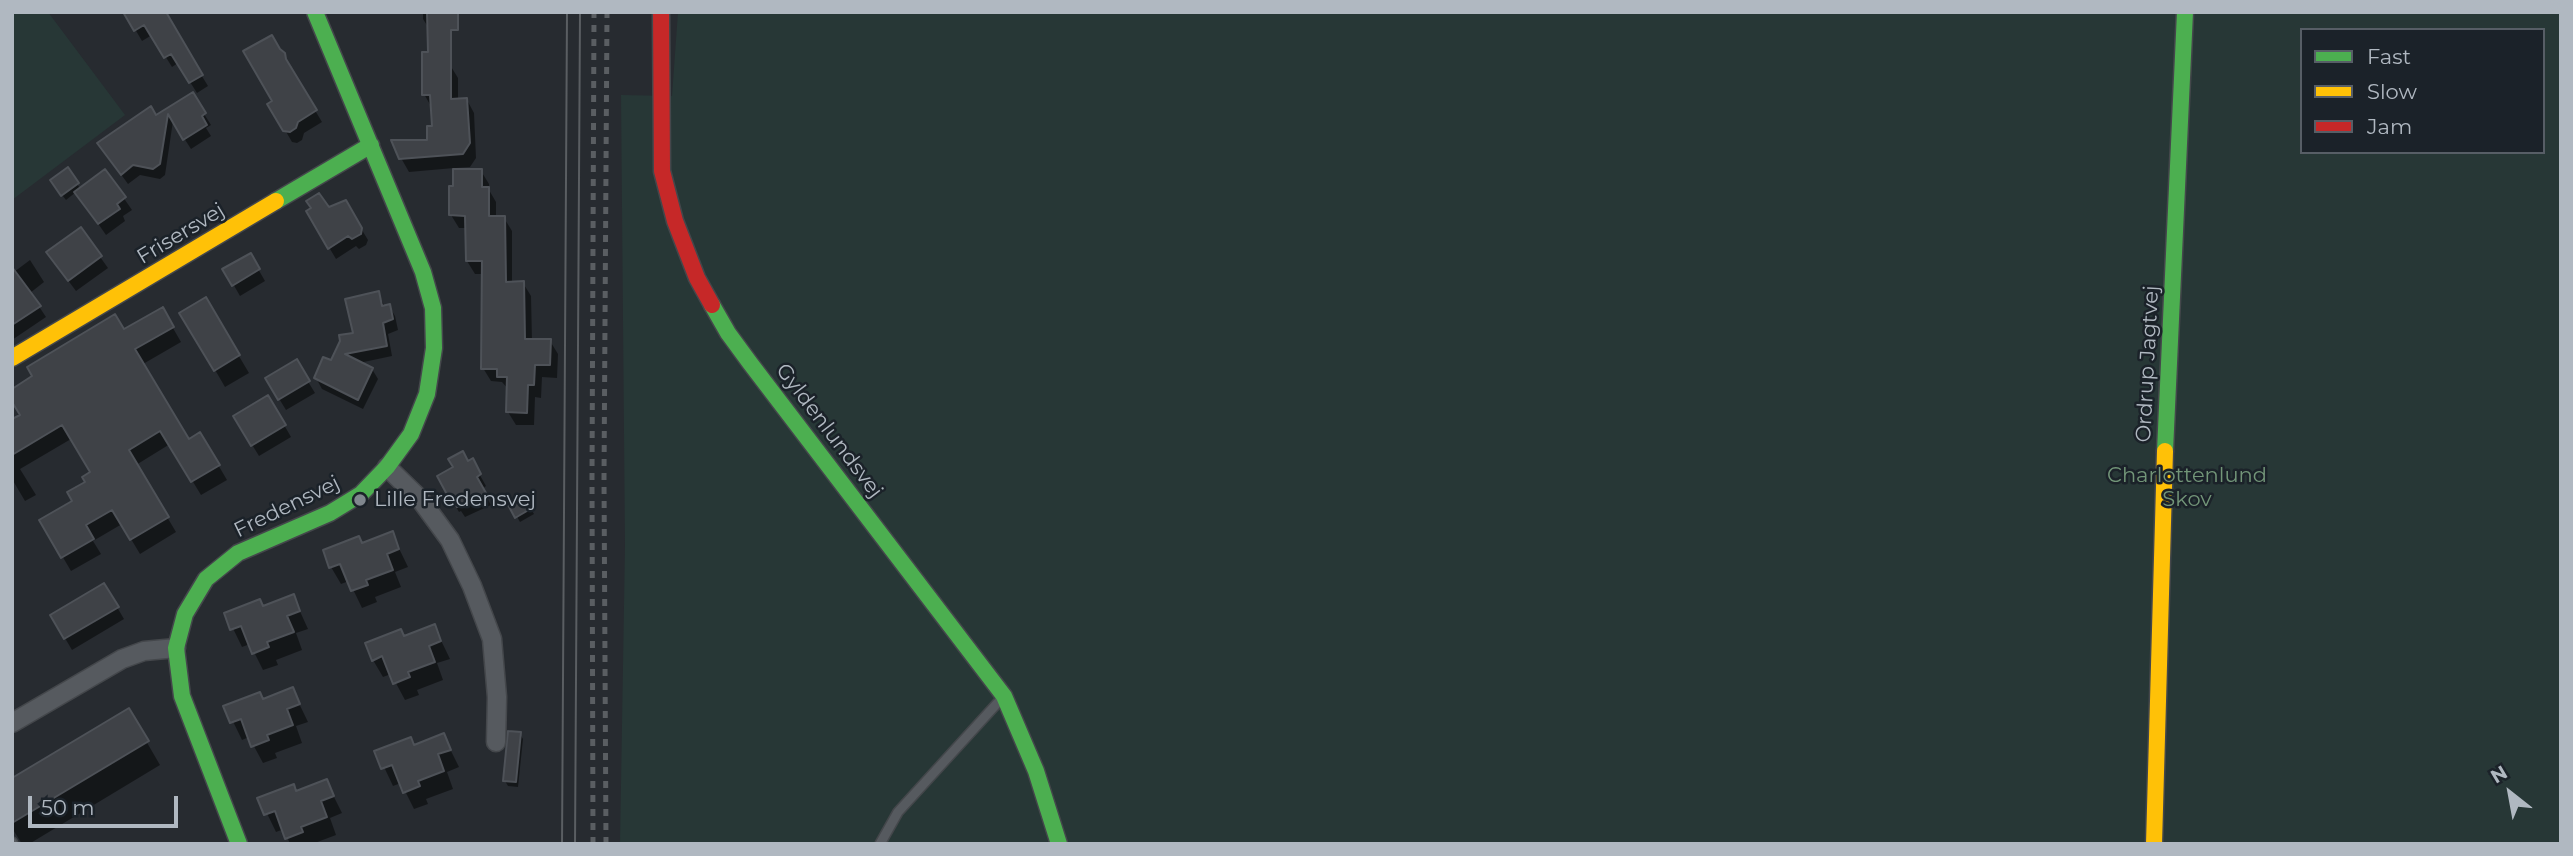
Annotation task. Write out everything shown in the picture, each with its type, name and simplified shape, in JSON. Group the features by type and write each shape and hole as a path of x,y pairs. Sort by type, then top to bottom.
{"street":[{"name":"Fredensvej","path":"239,844 182,696 176,648 186,614 206,579 238,554 330,513 361,494 387,467 411,434 427,394 434,348 433,309 423,272 316,12"},
{"name":"Gyldenlundsvej","path":"661,12 662,171 675,221 697,278 750,363 1004,696 1036,771 1059,844"},
{"name":"Ordrup Jagtvej","path":"2154,844 2166,414 2185,12"},
{"name":"Frisersvej","path":"12,358 370,145"},
{"path":"387,467 419,499 444,533 472,586 492,639 497,697 496,742"},
{"path":"12,723 122,659 144,651 176,648"}],"lane":[{"path":"880,844 898,812 1004,696"}],"green space":[{"path":"48,12 125,115 12,200 12,14"},
{"name":"Charlottenlund Skov","path":"678,12 2561,12 2561,844 620,844 625,546 621,95 672,96"}],"building":[{"path":"123,12 166,12 203,75 189,83 171,54 164,58 144,25 134,31"},
{"path":"427,12 458,12 458,30 451,30 451,99 467,98 470,143 463,154 399,159 391,140 427,140 427,126 432,126 430,95 422,95 422,52 428,52"},
{"path":"272,35 317,110 298,122 296,128 290,132 283,131 267,104 272,101 243,51"},
{"path":"193,92 206,113 202,116 207,125 183,140 168,114 160,164 153,169 133,165 121,175 97,143 151,106 156,115"},
{"path":"68,167 79,183 61,196 50,180"},
{"path":"105,169 126,197 117,204 120,209 98,224 74,192"},
{"path":"453,169 482,169 482,187 489,187 489,216 505,216 506,282 524,281 525,339 551,339 550,365 535,365 534,385 528,385 527,413 506,412 507,377 497,377 497,369 481,369 482,261 466,261 465,216 449,215 449,186 453,186"},
{"path":"319,193 329,207 346,200 362,228 361,234 352,239 348,236 328,249 306,211 311,208 306,201"},
{"path":"81,227 102,256 68,281 46,252"},
{"path":"251,253 260,269 232,286 222,269"},
{"path":"12,267 41,306 12,325"},
{"path":"379,291 382,306 390,304 393,319 383,323 387,346 345,354 373,368 358,400 314,378 323,357 331,360 340,341 339,335 353,333 345,299"},
{"path":"206,297 240,355 214,371 179,313"},
{"path":"163,307 174,327 135,349 189,439 200,432 220,465 191,482 160,431 129,450 169,517 130,540 112,510 86,525 94,539 61,558 39,520 72,501 67,492 85,482 82,477 90,472 62,425 12,455 12,419 20,415 12,402 12,389 32,376 27,367 115,314 124,329"},
{"path":"297,359 310,381 278,400 265,378"},
{"path":"268,395 286,425 251,446 233,416"},
{"path":"463,451 468,461 473,458 481,474 477,477 486,493 457,507 453,500 451,502 437,476 453,467 448,459"},
{"path":"525,494 532,508 515,518 507,503"},
{"path":"393,531 399,549 387,554 393,570 366,580 368,585 351,591 340,564 329,568 323,550 359,536 362,543"},
{"path":"104,583 119,607 64,639 50,615"},
{"path":"294,594 300,611 287,616 294,632 267,642 269,647 252,654 241,626 230,630 224,613 260,599 263,606"},
{"path":"435,624 441,641 429,646 435,662 408,672 410,677 393,684 382,656 372,661 365,643 401,629 404,636"},
{"path":"293,687 300,704 287,709 293,725 267,735 269,740 251,747 241,719 230,723 223,706 260,692 263,699"},
{"path":"129,708 149,741 12,823 12,778"},
{"path":"508,731 521,732 516,782 503,781"},
{"path":"444,733 451,750 438,754 444,771 418,781 420,786 403,793 392,765 381,769 374,751 411,737 414,745"},
{"path":"327,779 334,796 321,801 327,817 301,827 303,832 285,839 275,811 264,815 257,798 294,784 296,791"}],"tram line":[{"path":"562,844 567,12"},
{"path":"575,844 580,12"}],"railway":[{"path":"593,844 594,12"},
{"path":"606,844 604,478 607,12"}],"traffic: fast":[{"path":"239,844 182,696 176,648 185,614 206,579 238,553 330,513 361,494 387,467 411,434 427,394 434,348 433,308 423,272 315,12"},
{"path":"2165,451 2185,12"},
{"path":"276,201 371,145"},
{"path":"712,305 750,363 1004,696 1036,771 1059,844"}],"traffic: slow":[{"path":"12,358 276,201"},
{"path":"2154,844 2165,451"}],"traffic: jam":[{"path":"661,12 662,171 675,221 697,278 712,305"}],"place":[{"name":"Lille Fredensvej","path":"360,500"}]}
